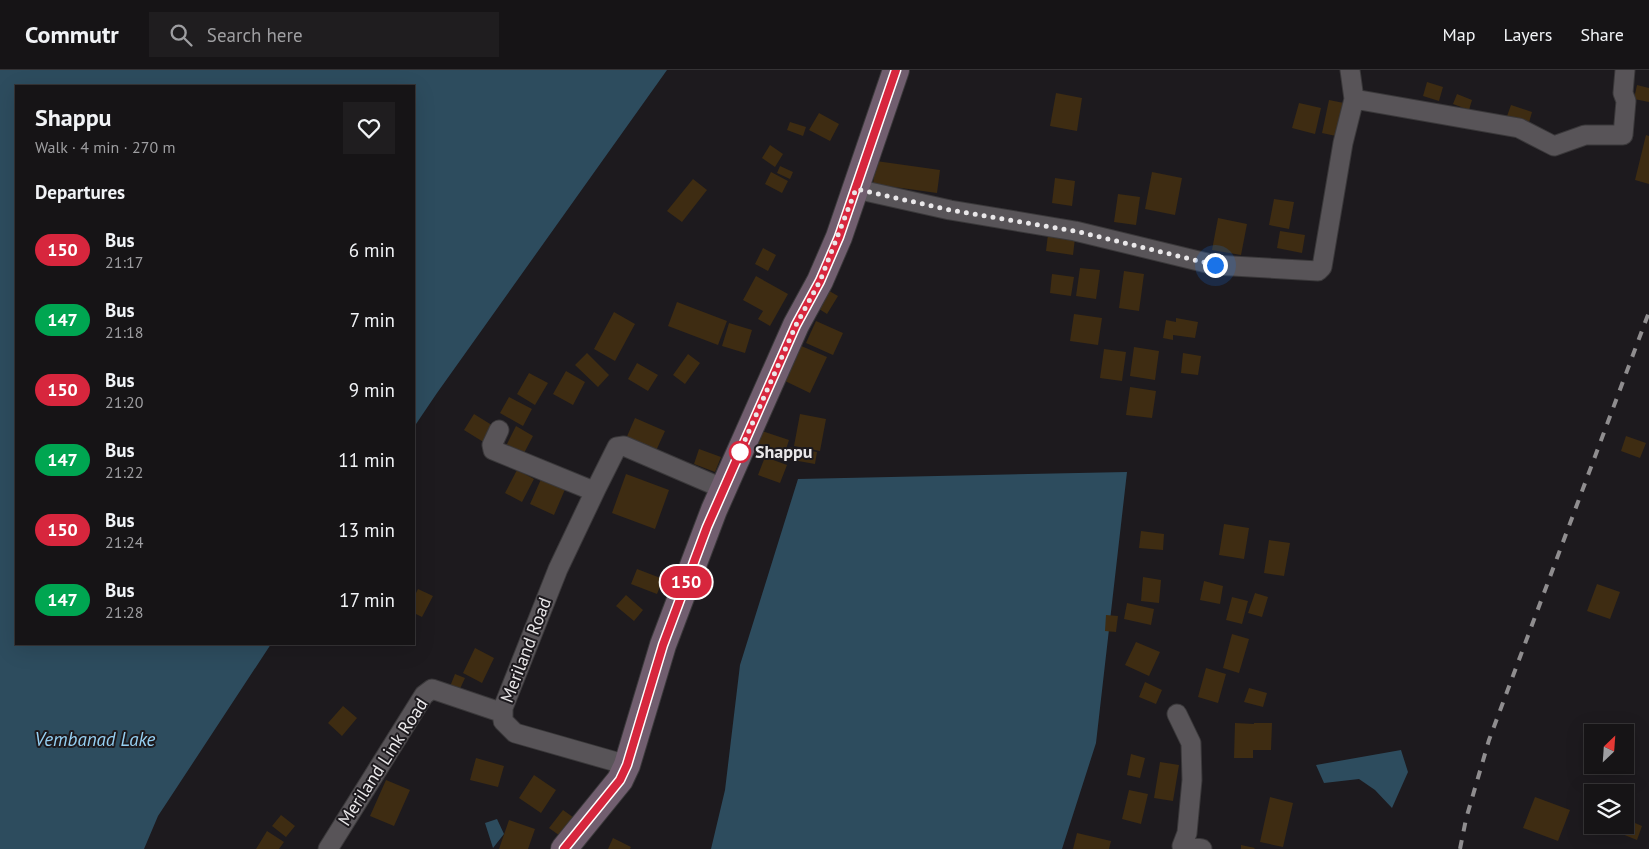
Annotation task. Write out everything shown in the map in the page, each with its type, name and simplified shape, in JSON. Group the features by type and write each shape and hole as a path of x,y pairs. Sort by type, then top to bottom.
{"main road":[{"path":"564,849 620,780 627,765 663,645 691,570 724,489 796,325 820,281 856,189 896,70"}],"street":[{"path":"856,189 950,210 1075,231 1215,265 1318,271 1322,267 1343,143 1354,99 1350,70"},
{"path":"1354,99 1519,128 1554,146 1586,135 1624,135 1626,101 1623,93 1625,70"},
{"path":"500,430 492,445 493,450 591,490 597,487 617,447 624,446 724,489"},
{"name":"Meriland Road","path":"597,487 558,569 503,708 503,721 515,733 627,765"},
{"name":"Meriland Link Road","path":"328,849 424,695 432,690 503,713"},
{"path":"1177,714 1191,744 1192,780 1187,833 1182,846 1202,849"}],"water":[{"name":"Vembanad Lake","path":"0,70 667,70 415,426 415,85 15,85 15,645 270,645 158,816 144,849 0,849"},
{"path":"1127,472 1096,743 1062,849 711,849 725,790 740,665 798,479"},
{"path":"1401,750 1408,772 1392,808 1375,790 1359,779 1324,783 1316,765"},
{"path":"497,819 504,834 493,848 485,823"}],"building":[{"path":"1427,82 1443,87 1439,101 1423,96"},
{"path":"1637,85 1649,88 1649,102 1634,99"},
{"path":"1056,93 1082,98 1077,131 1050,126"},
{"path":"1457,94 1472,100 1469,110 1453,104"},
{"path":"1329,100 1344,103 1336,136 1322,133"},
{"path":"1299,103 1321,108 1315,134 1292,128"},
{"path":"1511,105 1532,112 1528,126 1506,119"},
{"path":"819,113 839,124 830,141 809,130"},
{"path":"790,122 806,127 803,136 787,130"},
{"path":"1646,135 1649,136 1649,184 1635,180"},
{"path":"770,145 783,154 775,167 762,158"},
{"path":"876,161 940,170 937,193 873,184"},
{"path":"780,166 793,172 790,179 777,173"},
{"path":"771,172 788,181 782,193 765,184"},
{"path":"1152,172 1182,178 1175,215 1145,209"},
{"path":"1055,178 1075,181 1072,206 1052,203"},
{"path":"693,179 707,190 682,222 667,211"},
{"path":"1118,194 1140,197 1136,225 1114,222"},
{"path":"1274,199 1294,202 1289,229 1269,225"},
{"path":"1218,218 1247,224 1241,255 1212,250"},
{"path":"1280,231 1305,235 1302,253 1277,248"},
{"path":"1048,234 1075,238 1073,255 1046,251"},
{"path":"763,248 776,255 768,271 755,264"},
{"path":"1080,268 1100,270 1096,299 1076,296"},
{"path":"1124,271 1144,274 1139,311 1119,308"},
{"path":"1052,274 1074,277 1071,296 1050,293"},
{"path":"756,276 788,294 770,326 758,319 763,311 743,300"},
{"path":"824,288 838,296 827,314 813,305"},
{"path":"677,302 727,321 718,345 668,326"},
{"path":"614,312 635,324 615,361 594,349"},
{"path":"1074,314 1102,318 1098,345 1070,341"},
{"path":"1176,318 1198,322 1195,338 1173,335 1173,340 1163,338 1166,320 1176,322"},
{"path":"816,321 843,333 833,355 806,343"},
{"path":"729,323 752,330 745,353 722,346"},
{"path":"799,345 827,357 810,393 783,380"},
{"path":"1134,347 1159,351 1155,380 1130,376"},
{"path":"1104,349 1126,352 1122,381 1100,378"},
{"path":"587,353 609,375 598,387 575,365"},
{"path":"1183,353 1201,356 1198,375 1181,373"},
{"path":"688,354 700,363 685,384 673,375"},
{"path":"637,363 658,375 648,391 628,379"},
{"path":"566,371 585,382 573,405 553,394"},
{"path":"529,373 548,383 535,405 517,394"},
{"path":"1130,387 1156,391 1152,418 1126,415"},
{"path":"509,397 532,409 523,426 500,413"},
{"path":"474,414 495,427 485,443 464,430"},
{"path":"800,414 826,419 820,451 794,446"},
{"path":"635,418 665,431 655,453 625,441"},
{"path":"516,426 533,436 523,455 506,446"},
{"path":"762,431 789,440 783,458 756,449"},
{"path":"1626,436 1646,443 1640,458 1621,451"},
{"path":"789,447 817,452 815,464 787,459"},
{"path":"699,449 721,457 715,472 694,464"},
{"path":"765,457 787,465 780,483 758,475"},
{"path":"517,470 534,479 522,502 505,493"},
{"path":"626,474 669,490 655,529 612,513"},
{"path":"542,477 566,487 554,515 530,504"},
{"path":"1224,524 1249,528 1244,559 1219,555"},
{"path":"1141,531 1164,534 1163,550 1139,548"},
{"path":"1269,540 1290,543 1284,576 1264,573"},
{"path":"637,569 663,579 657,594 631,584"},
{"path":"1143,577 1161,580 1159,603 1141,601"},
{"path":"1204,581 1223,586 1220,604 1200,600"},
{"path":"1597,584 1620,592 1610,619 1587,611"},
{"path":"418,589 433,596 422,617 415,614 415,595"},
{"path":"1255,593 1268,597 1262,617 1248,613"},
{"path":"626,595 643,610 634,621 616,606"},
{"path":"1232,597 1248,601 1242,624 1226,620"},
{"path":"1127,603 1154,609 1151,625 1124,619"},
{"path":"1106,615 1118,616 1116,632 1105,631"},
{"path":"1232,634 1249,639 1239,673 1223,668"},
{"path":"1136,642 1160,652 1149,676 1125,665"},
{"path":"475,648 494,658 482,683 463,673"},
{"path":"1206,668 1226,674 1218,703 1198,697"},
{"path":"455,674 465,678 458,693 449,689"},
{"path":"1145,682 1162,690 1156,704 1139,697"},
{"path":"1249,688 1267,693 1263,707 1244,702"},
{"path":"343,706 357,718 342,736 328,723"},
{"path":"1235,723 1272,723 1271,750 1253,750 1253,758 1234,758"},
{"path":"1131,754 1145,758 1140,778 1127,775"},
{"path":"476,758 504,766 498,787 470,780"},
{"path":"1160,762 1179,765 1173,801 1154,798"},
{"path":"534,775 556,790 541,813 519,798"},
{"path":"386,780 410,790 394,826 370,816"},
{"path":"1129,790 1148,794 1141,824 1122,819"},
{"path":"1270,797 1293,803 1283,847 1260,842"},
{"path":"1535,797 1570,810 1558,841 1523,828"},
{"path":"563,810 577,820 563,838 549,828"},
{"path":"281,815 295,826 286,837 272,826"},
{"path":"509,820 535,829 528,849 499,849"},
{"path":"1634,823 1642,826 1637,840 1622,834 1634,834"},
{"path":"267,831 284,842 279,849 256,849"},
{"path":"1077,833 1111,841 1109,849 1073,849"},
{"path":"613,838 631,847 630,849 608,849"},
{"path":"1241,845 1255,848 1241,849"}],"railway":[{"path":"1460,849 1466,819 1489,740 1649,312"}],"bus line":[{"name":"150","path":"564,849 620,780 627,765 663,645 714,510 796,325 820,281 839,237 896,70"}],"place":[{"name":"Shappu","path":"740,452"}],"route":[{"path":"740,452 737,458 796,325 820,281 839,237 856,189 950,210 1075,231 1215,265"}]}
